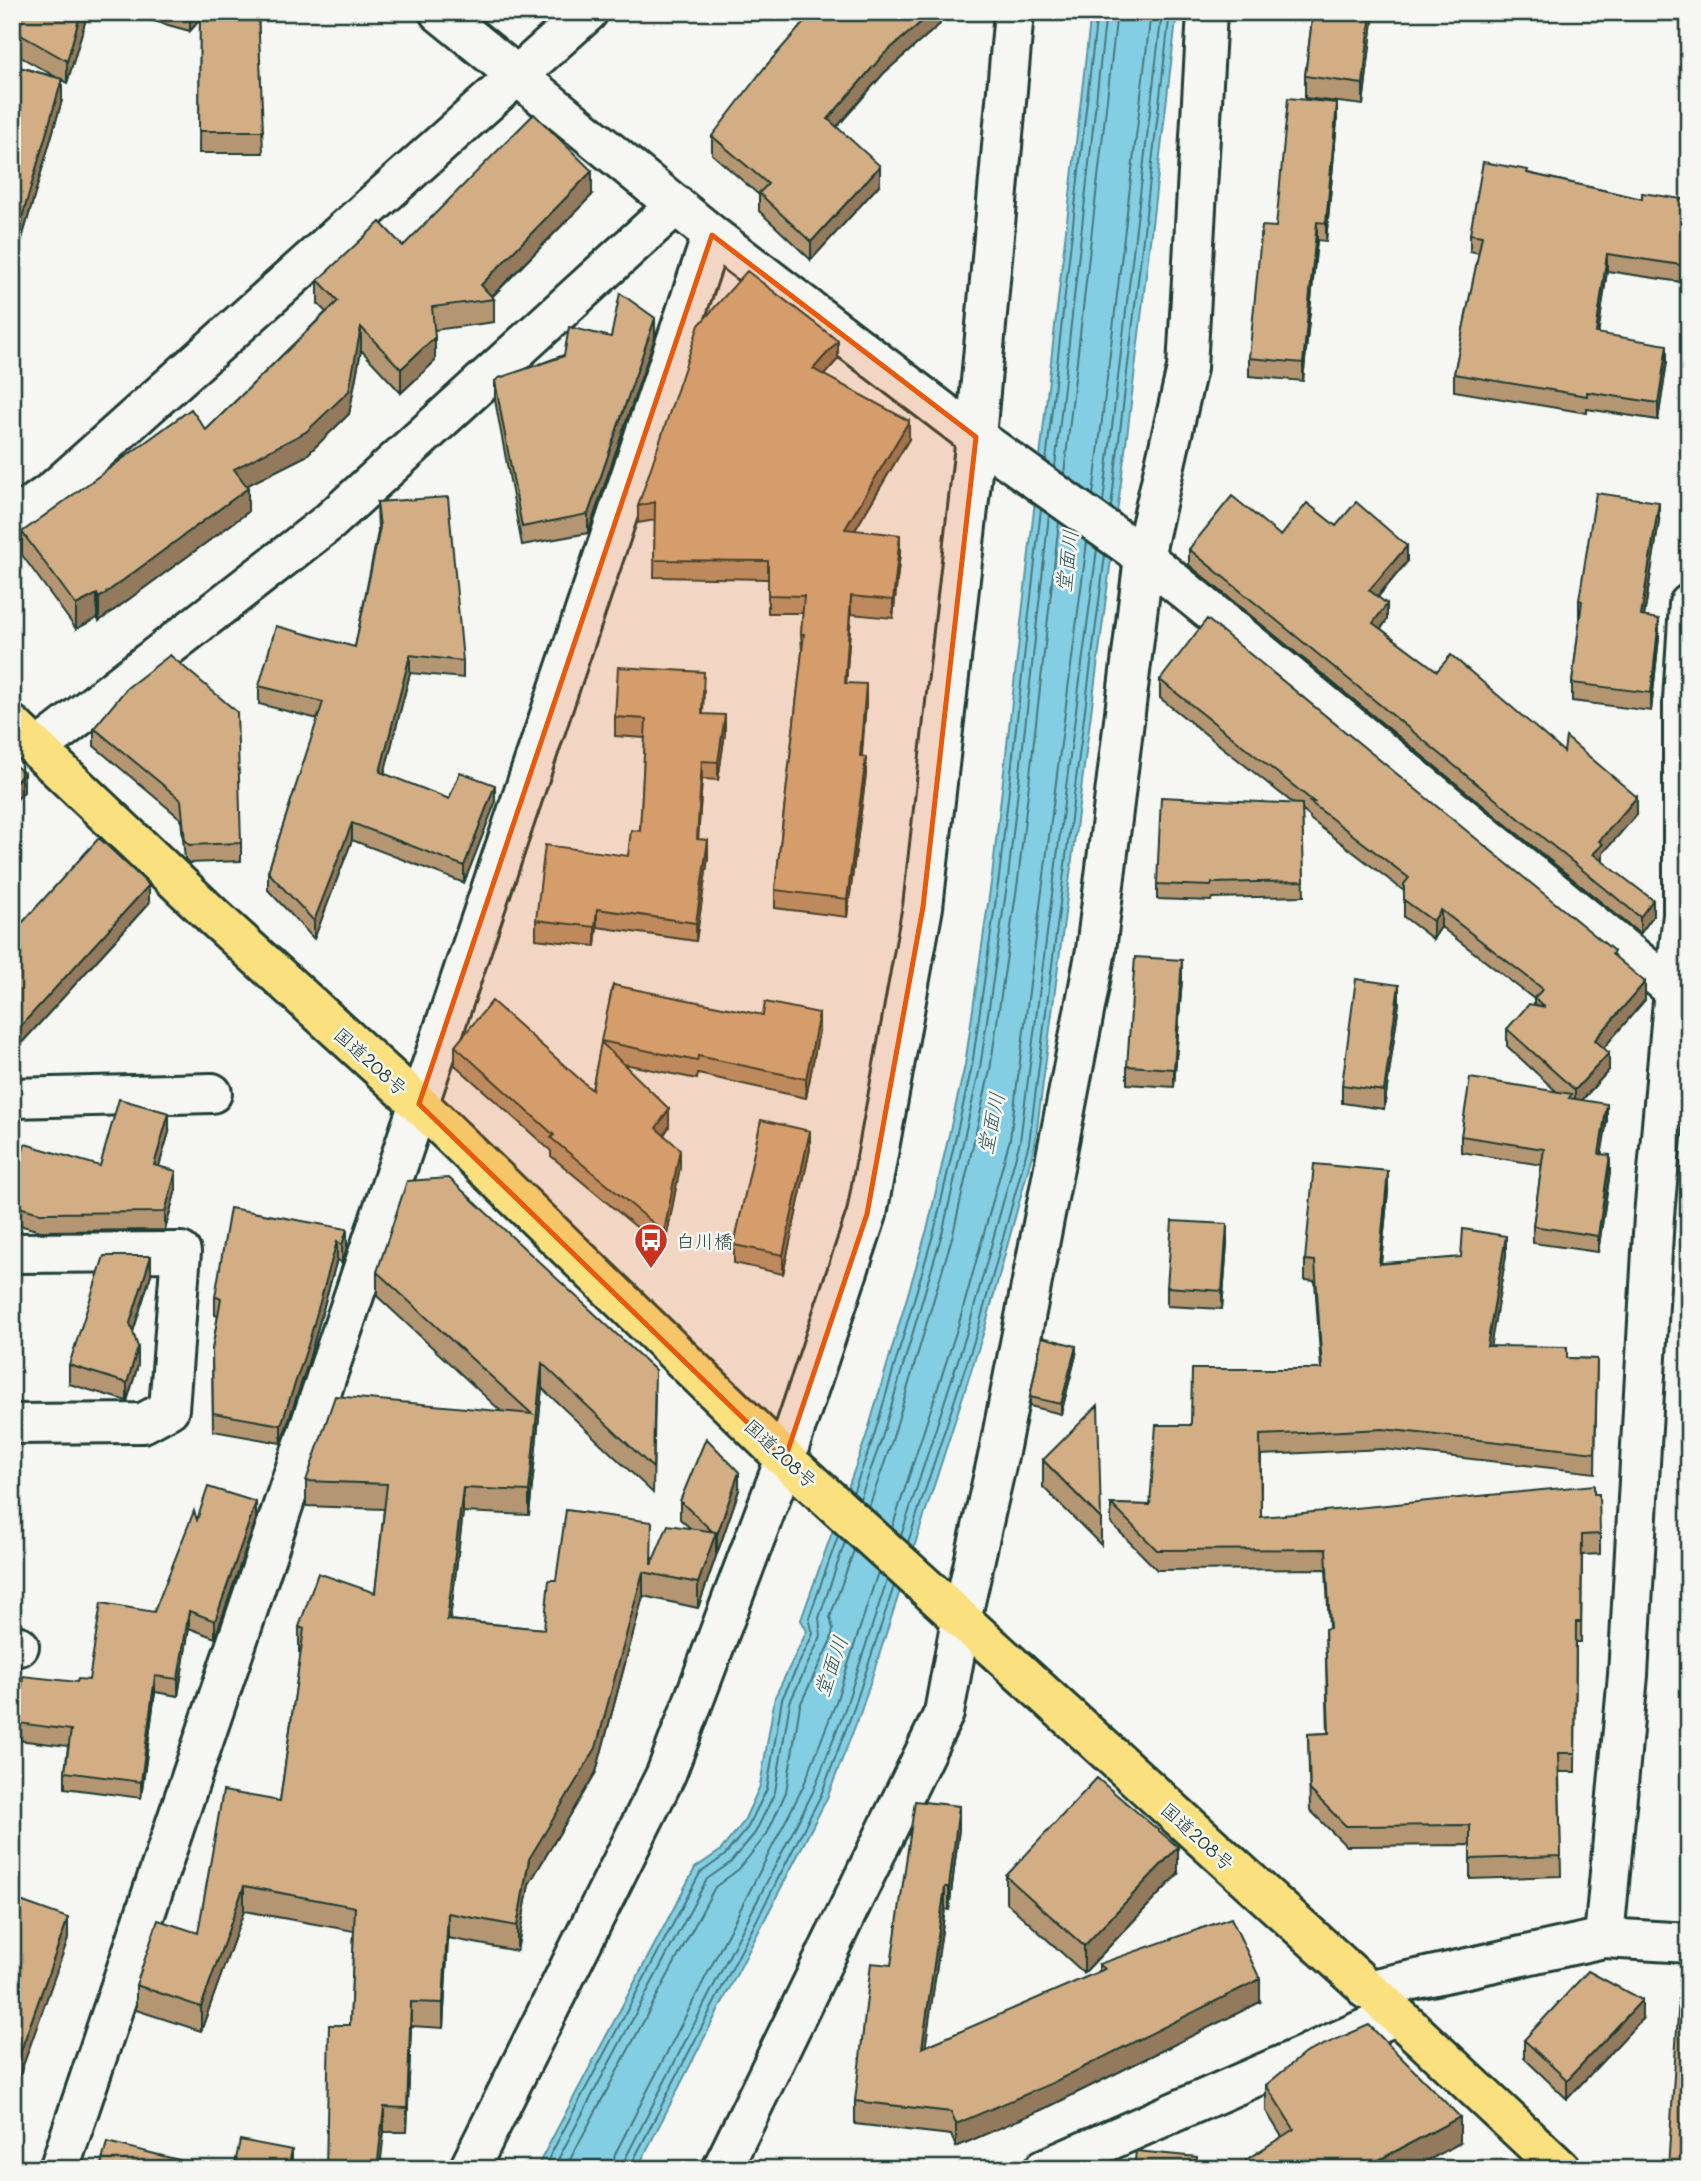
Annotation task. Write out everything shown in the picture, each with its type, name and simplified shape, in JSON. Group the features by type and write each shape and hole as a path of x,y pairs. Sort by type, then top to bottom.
{"highway":[{"name":"国道208号","path":"25,737 216,919 419,1104 785,1459 1397,2015 1561,2169"}],"street":[{"path":"439,12 712,235 976,437 1144,557 1681,997"},
{"path":"12,520 54,490 588,12"},
{"path":"469,2169 666,1774 785,1459 867,1214 923,907 976,437 1014,12"},
{"path":"722,2169 944,1713 961,1620 999,1452 1096,950 1144,557 1187,368 1208,12"},
{"path":"25,737 329,522 676,205"},
{"path":"59,2169 712,235"},
{"path":"1604,1938 1629,1675 1654,1216 1681,997 1683,700 1689,604"},
{"path":"12,1098 212,1093"},
{"path":"12,1253 181,1252 169,1409 144,1423 12,1424"},
{"path":"1367,1990 1604,1938 1689,1943"},
{"path":"1044,2169 1397,2015"}],"highlighted area":[{"path":"712,235 976,437 923,907 867,1214 785,1459 419,1104"}],"water":[{"name":"堂面川","path":"1091,12 1177,12 1128,428 1035,1144 984,1331 861,1711 827,1798 637,2169 536,2169 695,1868 720,1851 743,1823 760,1786 775,1697 807,1631 801,1620 866,1437 928,1226 965,1065 992,876"}],"building":[{"path":"12,12 81,12 67,61 12,30"},
{"path":"200,12 258,12 263,131 199,131"},
{"path":"813,12 933,12 884,54 828,119 880,166 811,242 759,193 768,184 712,136 765,67"},
{"path":"1313,12 1371,12 1363,84 1305,76"},
{"path":"12,65 62,79 12,252"},
{"path":"1288,98 1337,103 1326,223 1317,222 1303,363 1249,358 1262,226 1276,227"},
{"path":"534,114 592,171 481,285 494,299 432,307 435,337 401,369 361,327 349,391 306,432 234,469 248,488 99,598 97,594 76,605 22,532 191,409 206,430 338,301 318,280 380,222 403,246"},
{"path":"1483,162 1528,170 1527,173 1642,199 1642,193 1689,200 1688,266 1607,254 1596,333 1667,345 1658,403 1587,392 1587,396 1454,374 1482,236 1470,234"},
{"path":"747,271 838,341 813,369 909,421 845,529 900,535 893,600 851,596 845,683 866,684 860,756 866,757 847,899 775,890 804,634 801,634 804,596 768,595 768,561 654,560 655,502 638,506 699,325"},
{"path":"620,293 655,318 588,514 522,527 495,381 564,356 569,327 611,337"},
{"path":"1596,493 1659,502 1641,616 1659,619 1651,693 1572,683 1582,601 1579,600"},
{"path":"1232,496 1281,536 1307,503 1336,526 1356,502 1407,546 1369,590 1387,604 1373,623 1437,671 1451,655 1564,752 1566,737 1637,797 1599,841 1603,844 1593,854 1653,900 1640,917 1189,549"},
{"path":"448,497 463,661 410,655 380,772 449,799 460,772 495,785 464,866 352,823 314,921 268,872 323,702 259,686 276,626 355,647 380,527 377,502"},
{"path":"1207,619 1614,951 1612,954 1645,982 1595,1040 1609,1053 1575,1090 1507,1029 1529,1004 1545,1007 1534,998 1543,989 1441,910 1433,921 1404,900 1404,884 1409,878 1310,802 1314,802 1160,680"},
{"path":"170,655 237,712 241,843 189,845 185,841 181,800 94,728 127,688"},
{"path":"618,667 704,672 702,714 725,715 718,762 702,761 697,839 708,840 696,923 597,909 595,927 536,920 545,845 628,856 631,830 640,831 646,719 615,717"},
{"path":"12,763 24,773 12,786"},
{"path":"1161,797 1302,804 1304,881 1212,883 1211,886 1157,884"},
{"path":"99,838 149,885 18,1029 12,1023 12,934"},
{"path":"1135,957 1182,960 1174,1069 1127,1066"},
{"path":"1356,979 1399,985 1384,1091 1342,1085"},
{"path":"613,985 763,1015 765,1002 819,1013 806,1079 698,1056 697,1061 601,1041"},
{"path":"492,1001 592,1090 601,1042 669,1109 656,1128 680,1149 664,1232 551,1138 554,1135 455,1046"},
{"path":"1470,1078 1572,1094 1569,1098 1607,1104 1599,1154 1610,1155 1598,1236 1533,1226 1544,1149 1461,1136"},
{"path":"119,1099 169,1113 154,1165 176,1171 165,1212 40,1213 12,1205 12,1187 25,1144 100,1166"},
{"path":"761,1120 810,1131 783,1255 734,1245"},
{"path":"1314,1164 1388,1171 1379,1264 1461,1257 1463,1229 1506,1236 1487,1346 1567,1347 1567,1358 1597,1359 1595,1453 1383,1429 1260,1435 1261,1517 1594,1485 1594,1494 1599,1494 1600,1534 1582,1535 1581,1622 1576,1622 1575,1753 1558,1753 1561,1856 1470,1859 1470,1825 1346,1826 1310,1790 1308,1734 1329,1733 1325,1629 1330,1628 1326,1549 1157,1550 1111,1504 1150,1505 1156,1425 1191,1425 1192,1369 1322,1369 1315,1261 1305,1260"},
{"path":"449,1178 655,1370 653,1468 542,1363 529,1491 463,1488 447,1620 544,1629 549,1580 556,1580 566,1510 652,1522 651,1565 668,1525 716,1532 698,1583 643,1572 596,1748 529,1859 517,1926 448,1913 443,2003 411,2002 407,2108 384,2107 377,2169 326,2169 329,2025 350,2025 355,1907 244,1886 201,2007 136,1985 158,1920 198,1933 223,1791 280,1801 304,1629 299,1627 318,1573 375,1593 387,1484 306,1481 335,1396 532,1414 377,1272 407,1181"},
{"path":"230,1208 347,1229 342,1245 337,1241 308,1345 281,1425 213,1413 212,1350 221,1298 215,1297"},
{"path":"1172,1221 1227,1224 1222,1291 1167,1287"},
{"path":"104,1256 151,1256 130,1323 138,1347 127,1383 69,1365"},
{"path":"1042,1337 1076,1346 1061,1404 1030,1397"},
{"path":"1098,1405 1101,1519 1043,1460"},
{"path":"706,1438 739,1472 717,1535 680,1501"},
{"path":"208,1487 256,1502 215,1621 189,1611 178,1679 155,1676 141,1782 65,1772 71,1730 18,1723 23,1676 77,1682 78,1679 89,1680 101,1603 154,1612 194,1511 197,1520"},
{"path":"1689,1698 1689,1789 1687,1789"},
{"path":"1097,1778 1178,1847 1084,1946 1006,1876"},
{"path":"915,1801 959,1806 949,1887 945,1887 922,2048 1105,1969 1099,1964 1231,1918 1260,1979 1050,2084 956,2124 951,2112 855,2101 871,1963 891,1965"},
{"path":"12,1898 68,1918 15,2067 18,2069 12,2086"},
{"path":"1681,1967 1689,1968 1689,2169 1668,2169"},
{"path":"1588,1971 1642,2000 1567,2080 1524,2040"},
{"path":"1369,2025 1460,2117 1362,2169 1250,2169 1246,2160 1294,2129 1266,2085 1305,2053"},
{"path":"240,2140 292,2150 288,2169 234,2169"},
{"path":"107,2142 215,2169 100,2169"},
{"path":"1136,2151 1197,2157 1196,2169 1134,2169"}],"place":[{"name":"白川橋","path":"651,1270"}]}
